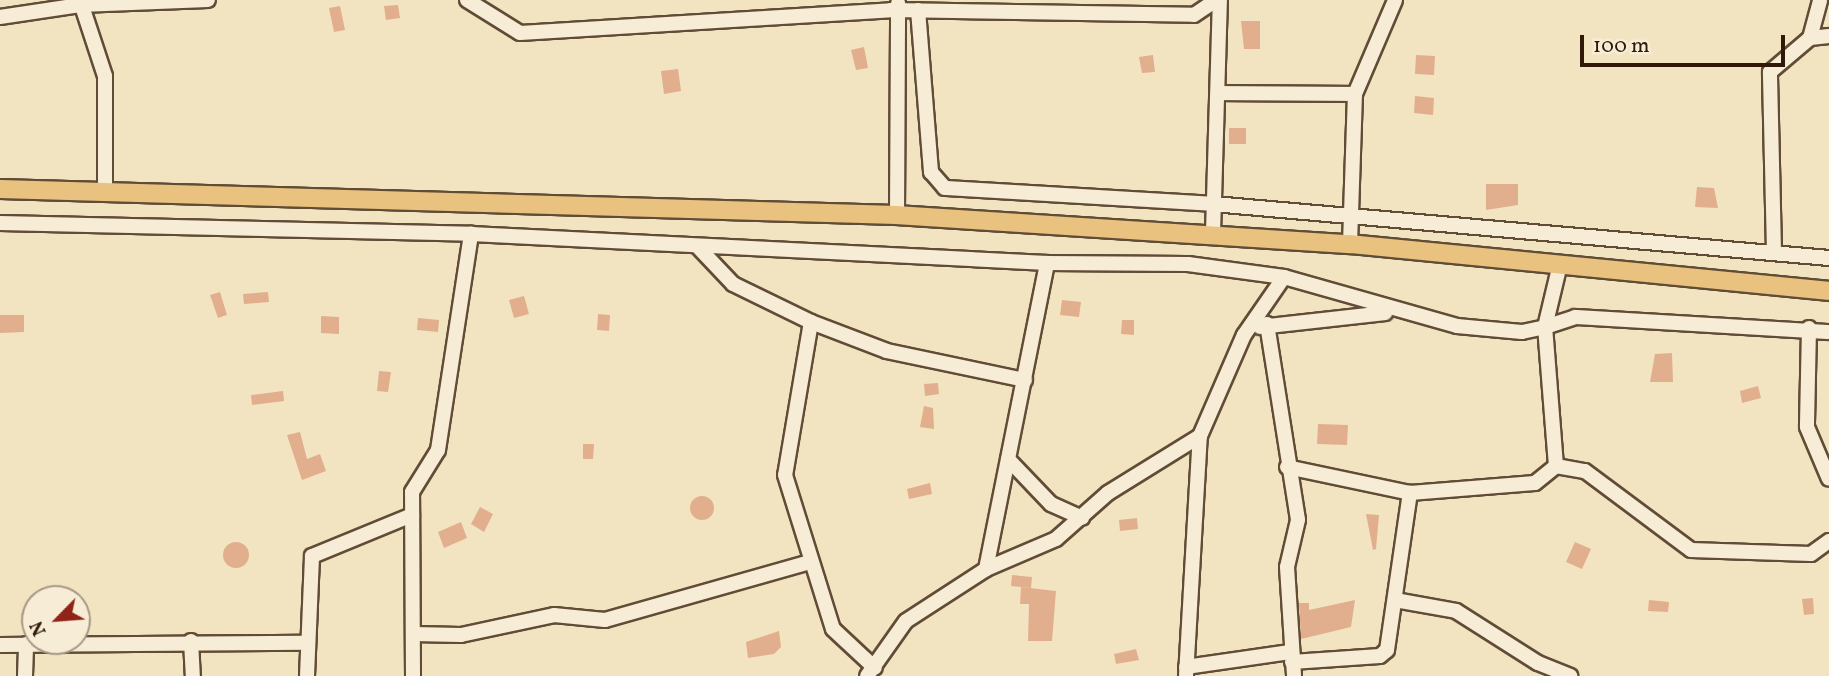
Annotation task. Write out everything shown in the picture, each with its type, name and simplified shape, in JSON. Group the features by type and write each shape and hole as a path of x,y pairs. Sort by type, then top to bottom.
{"main road":[{"path":"0,189 897,215 1213,233 1350,244 1829,291"}],"street":[{"path":"0,17 80,3 208,0"},
{"path":"467,0 520,33 896,7 918,10 1104,7 1200,14 1218,0"},
{"path":"878,0 896,7"},
{"path":"1213,233 1218,0"},
{"path":"1350,244 1354,94 1395,0"},
{"path":"1810,38 1820,0"},
{"path":"80,3 105,76 105,191"},
{"path":"896,7 897,215"},
{"path":"918,10 931,172 945,188 1213,204 1351,219 1829,258"},
{"path":"1774,252 1770,72 1810,38 1829,36"},
{"path":"1218,93 1354,94"},
{"path":"0,223 471,234 1047,263 1188,264 1284,276 1394,313 1497,331 1545,327 1593,316 1809,328 1829,332"},
{"path":"413,676 412,492 438,450 471,234"},
{"path":"698,247 751,296 811,322 887,351 1025,380"},
{"path":"986,569 1047,263"},
{"path":"1556,466 1545,327 1560,264"},
{"path":"1284,276 1244,335 1200,436 1186,671 1384,654 1395,600 1410,493"},
{"path":"1244,335 1267,324 1394,313"},
{"path":"811,322 785,475 833,629 871,672 906,621 986,569 1041,548 1082,518 1108,493 1200,436"},
{"path":"1267,324 1287,467 1298,520 1287,567 1292,663"},
{"path":"1809,328 1807,427 1829,479"},
{"path":"1008,459 1051,504 1082,518"},
{"path":"1287,467 1410,493 1535,483 1556,466 1585,471 1691,550 1811,554 1829,541"},
{"path":"307,676 306,643 312,555 412,515"},
{"path":"413,634 461,635 554,615 605,620 810,562"},
{"path":"1395,600 1456,611 1527,657 1571,676"},
{"path":"191,641 193,676"},
{"path":"91,643 306,643"},
{"path":"0,645 21,644"},
{"path":"25,676 26,655"}],"building":[{"path":"398,5 400,18 386,20 384,6"},
{"path":"340,6 345,30 334,32 329,8"},
{"path":"1241,21 1260,21 1260,49 1244,49"},
{"path":"864,47 868,68 856,70 851,50"},
{"path":"1153,55 1155,72 1142,73 1139,57"},
{"path":"1416,55 1435,56 1434,75 1415,74"},
{"path":"678,69 681,91 664,94 661,71"},
{"path":"1415,96 1434,98 1433,115 1414,113"},
{"path":"1229,128 1246,128 1246,144 1229,144"},
{"path":"1486,184 1518,184 1518,205 1486,210"},
{"path":"1697,187 1714,188 1718,208 1695,207"},
{"path":"220,292 227,315 218,318 210,295"},
{"path":"268,292 269,302 244,304 243,294"},
{"path":"524,296 529,314 514,318 509,300"},
{"path":"1062,300 1081,302 1079,317 1060,315"},
{"path":"598,314 610,315 609,331 597,330"},
{"path":"0,315 24,315 24,332 0,333"},
{"path":"321,316 339,317 339,334 321,333"},
{"path":"418,318 439,320 438,332 417,330"},
{"path":"1122,320 1134,320 1134,335 1121,334"},
{"path":"1672,353 1673,382 1650,382 1655,354"},
{"path":"379,371 391,372 388,392 377,391"},
{"path":"938,383 939,394 925,396 924,384"},
{"path":"1758,386 1761,398 1742,403 1740,391"},
{"path":"283,391 284,401 252,405 251,395"},
{"path":"924,406 933,408 934,429 920,427"},
{"path":"1318,424 1348,425 1347,445 1317,444"},
{"path":"300,432 307,459 320,454 326,471 302,480 287,435"},
{"path":"583,444 594,444 593,459 583,459"},
{"path":"930,483 932,494 909,499 907,489"},
{"path":"702,496 711,499 714,508 711,517 702,520 693,517 690,508 693,499"},
{"path":"480,507 493,514 484,532 471,524"},
{"path":"1366,514 1379,515 1376,549 1373,550"},
{"path":"1137,518 1138,529 1120,531 1119,520"},
{"path":"461,522 467,538 444,548 438,532"},
{"path":"236,542 245,546 249,555 245,564 236,568 227,564 223,555 227,546"},
{"path":"1575,542 1591,549 1582,569 1566,562"},
{"path":"1012,575 1032,577 1031,588 1011,586"},
{"path":"1021,587 1056,591 1052,641 1028,641 1029,604 1020,604"},
{"path":"1813,598 1814,614 1804,615 1802,599"},
{"path":"1355,600 1351,627 1301,639 1299,603 1309,603 1309,610"},
{"path":"1649,600 1669,602 1668,612 1648,611"},
{"path":"779,631 781,647 774,654 748,658 746,642"},
{"path":"1136,649 1139,660 1116,664 1114,654"}]}
